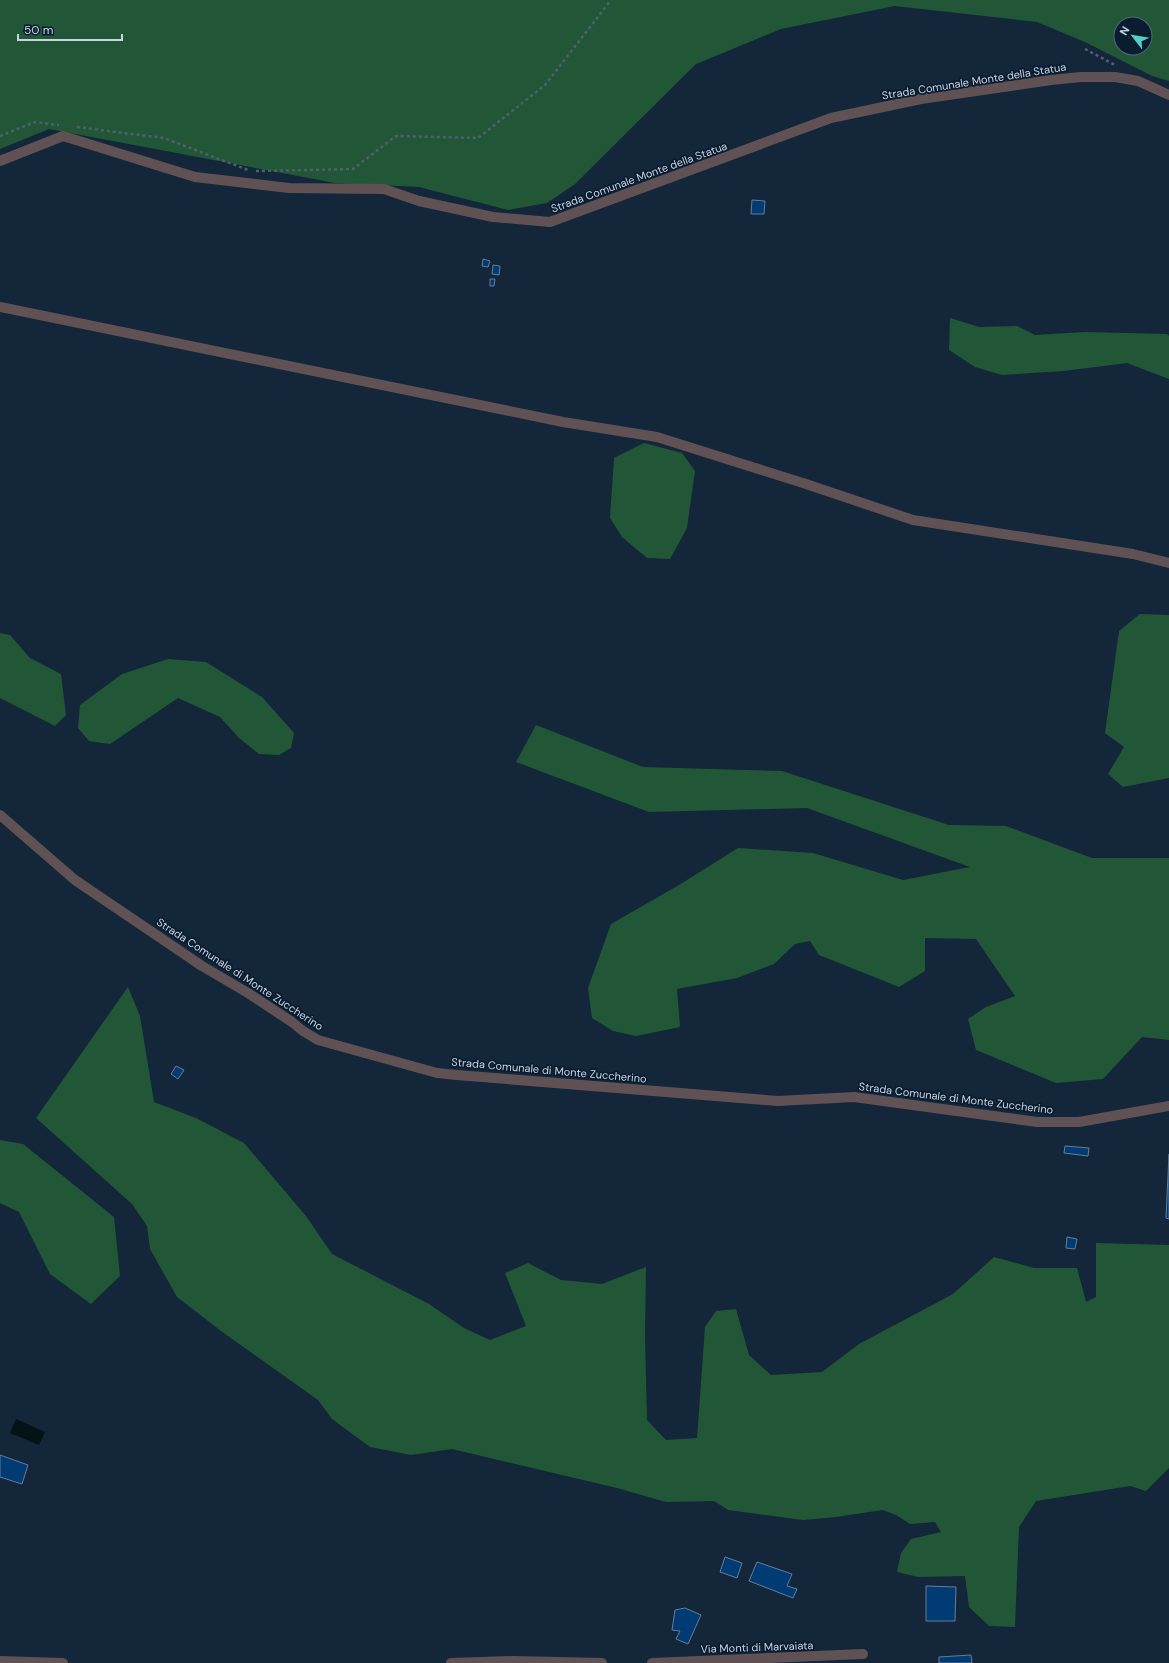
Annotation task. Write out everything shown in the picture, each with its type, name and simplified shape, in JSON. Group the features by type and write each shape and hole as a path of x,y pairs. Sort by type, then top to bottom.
{"street":[{"name":"Strada Comunale Monte della Statua","path":"0,161 63,136 195,177 289,188 384,190 418,201 493,217 550,222 831,118 922,99 1081,77 1115,77 1138,81 1169,95"},
{"path":"0,307 563,422 657,437 806,484 913,520 1133,554 1169,563"},
{"name":"Strada Comunale di Monte Zuccherino","path":"0,815 75,880 202,966 248,993 318,1040 437,1073 501,1080 602,1086 771,1101 854,1097 1037,1122 1079,1122 1169,1106"},
{"name":"Via Monti di Marvaiata","path":"652,1663 863,1654"},
{"path":"0,1661 63,1663"},
{"path":"451,1663 514,1661 602,1663"}],"path":[{"path":"72,126 164,138 250,171 353,169 396,136 478,138 545,86 611,0"},
{"path":"0,136 34,122 65,125"}],"green space":[{"path":"0,0 1169,0 1169,81 1152,76 1085,42 1037,22 895,6 781,29 696,64 575,184 547,203 508,210 419,187 335,183 49,129 0,149"},
{"path":"950,318 979,327 1017,326 1035,335 1085,332 1167,334 1169,336 1169,379 1127,363 1064,371 1002,375 975,367 949,350"},
{"path":"644,443 682,453 695,471 687,528 670,559 647,558 622,537 610,518 614,458"},
{"path":"1140,614 1169,615 1169,778 1123,787 1108,774 1124,747 1105,733 1119,631"},
{"path":"0,633 10,635 30,658 61,674 66,715 55,726 0,698"},
{"path":"168,659 206,662 262,697 294,733 291,748 279,755 259,754 239,738 220,717 178,698 110,744 89,741 78,728 80,705 122,674"},
{"path":"536,725 643,767 782,771 949,825 1006,826 1092,858 1169,858 1169,1040 1142,1037 1103,1079 1056,1083 976,1050 968,1019 986,1007 1015,996 976,939 925,938 925,971 899,987 819,955 810,941 795,944 774,964 737,978 677,989 680,1027 636,1036 613,1031 592,1018 588,988 611,924 679,885 738,848 813,853 903,880 970,867 807,808 649,812 516,762"},
{"path":"128,987 140,1016 154,1102 196,1118 244,1143 306,1216 332,1254 429,1304 464,1328 490,1340 526,1326 505,1273 528,1263 561,1280 602,1284 646,1267 645,1336 647,1420 666,1440 697,1438 705,1327 716,1311 736,1309 749,1355 771,1375 822,1372 859,1344 953,1294 994,1257 1034,1268 1077,1268 1086,1302 1096,1297 1096,1243 1169,1245 1169,1468 1146,1491 1130,1486 1036,1501 1019,1527 1015,1627 989,1626 969,1607 965,1576 918,1577 897,1572 901,1553 911,1539 941,1532 935,1522 910,1524 896,1515 883,1510 803,1520 728,1510 714,1501 666,1502 617,1488 452,1449 411,1455 370,1447 332,1419 318,1400 221,1331 177,1297 150,1249 147,1226 132,1204 36,1118"},
{"path":"0,1140 23,1144 114,1217 120,1276 91,1304 50,1274 19,1212 0,1203"}],"shaded area":[{"path":"16,1419 45,1432 39,1445 10,1433"}],"building":[{"path":"752,200 765,201 764,214 751,214"},
{"path":"483,259 490,261 488,267 482,266"},
{"path":"493,265 500,266 499,275 492,274"},
{"path":"490,279 495,279 494,286 490,286"},
{"path":"176,1066 184,1070 178,1079 171,1074"},
{"path":"1065,1146 1089,1148 1088,1156 1064,1153"},
{"path":"1169,1154 1169,1219 1166,1218"},
{"path":"1067,1237 1077,1239 1075,1249 1066,1248"},
{"path":"0,1455 28,1465 22,1484 0,1477"},
{"path":"725,1557 742,1563 737,1578 720,1572"},
{"path":"757,1562 792,1574 787,1586 797,1589 793,1598 749,1581"},
{"path":"926,1586 956,1587 955,1621 926,1621"},
{"path":"685,1608 701,1615 688,1644 676,1639 680,1631 672,1630 675,1610"},
{"path":"971,1655 972,1663 939,1663 939,1657"}]}
